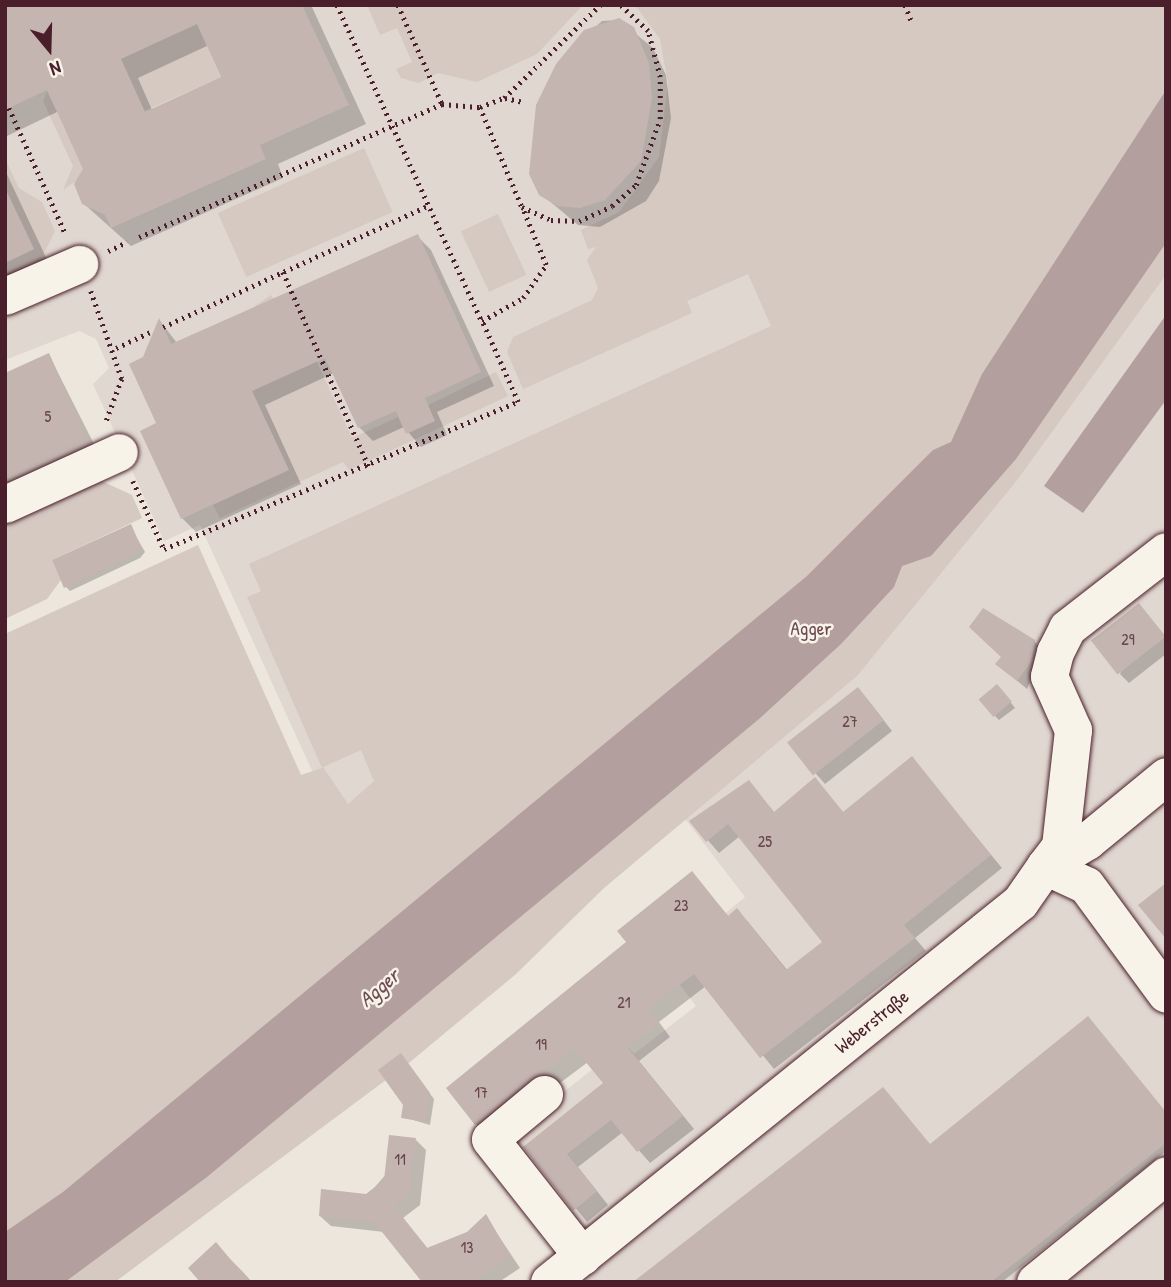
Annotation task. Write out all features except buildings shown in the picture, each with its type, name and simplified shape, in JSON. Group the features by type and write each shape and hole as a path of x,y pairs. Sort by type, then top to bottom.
{"street":[{"path":"5,296 79,264"},
{"path":"5,504 119,452"},
{"name":"Weberstraße","path":"549,1282 1020,902 1060,846 1073,730 1049,676 1055,652 1067,628 1166,551"},
{"path":"1045,866 1087,841 1166,776"},
{"path":"1045,866 1086,885 1166,994"},
{"path":"544,1094 490,1139 582,1256"},
{"path":"1035,1282 1166,1175"}],"path":[{"path":"9,108 116,348 122,379 104,418 164,548 322,480 369,467 519,402 337,5"},
{"path":"398,5 442,104"},
{"path":"139,237 442,104 480,107 504,98 600,5"},
{"path":"522,207 551,220 579,221 612,206 636,185 652,155 660,119 657,58 648,31 620,5"},
{"path":"905,5 912,22"},
{"path":"504,98 524,102"},
{"path":"480,107 547,265 523,298 482,321"},
{"path":"163,327 429,205"},
{"path":"283,272 369,467"},
{"path":"116,348 151,332"}],"shaded area":[{"path":"5,5 759,5 820,337 618,627 350,854 200,525 164,541 93,384 109,368 96,339 79,331 5,360"},
{"path":"1166,275 1166,1282 536,1282 567,1256 488,1153 625,1043 634,1054 696,1006 664,964 745,897 666,794 1018,479"}],"green space":[{"path":"367,5 583,5 537,54 477,82 438,73 419,83 401,78 396,69 412,62 397,28 380,35"},
{"path":"635,5 1166,5 1166,275 1018,479 857,676 604,888 516,974 410,1062 115,1282 5,1282 5,634 198,545 301,775 322,768 247,597 261,591 249,564 771,326 748,274 687,301 692,313 523,389 507,352 513,337 592,300 598,288 587,260 596,247 588,249 581,230 619,212 659,157 668,83 660,39","holes":["361,750 374,781 348,804 323,767"]},
{"path":"197,24 221,77 144,111 120,58"},
{"path":"47,91 86,174 63,190 73,166 43,101"},
{"path":"364,148 392,212 246,277 218,213"},
{"path":"5,159 19,188 42,202 55,231 39,263 5,277 5,263 34,249 5,188"},
{"path":"498,214 526,275 489,292 461,231"},
{"path":"271,295 276,303 287,297 352,438 398,417 406,434 434,421 428,405 496,372 508,396 349,470 343,462 220,518 213,505 288,470 252,391 287,375 255,306"},
{"path":"93,477 132,495 142,518 52,560 61,580 47,599 5,619 5,518"}],"water":[{"name":"Agger","path":"1166,90 1166,243 1016,459 931,556 902,566 894,587 841,644 759,719 207,1177 65,1282 5,1282 5,1232 63,1192 807,576 933,450 951,442 982,374"},
{"path":"1166,315 1166,400 1083,513 1044,486"}]}
